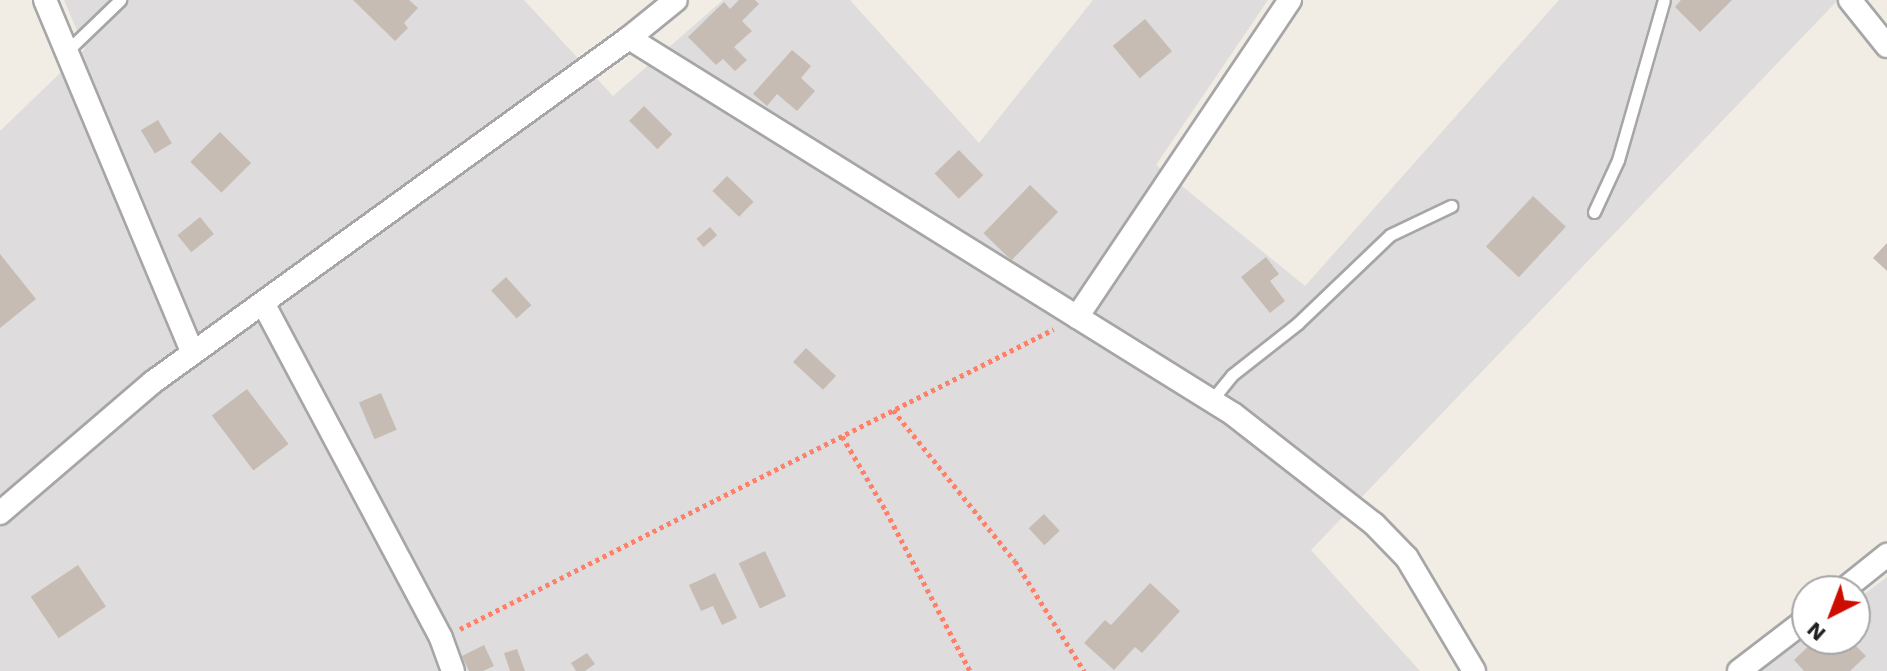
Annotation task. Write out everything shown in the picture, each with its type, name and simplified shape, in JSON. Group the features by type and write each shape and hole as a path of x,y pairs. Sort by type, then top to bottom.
{"street":[{"path":"45,0 193,353"},
{"path":"0,513 153,382 629,38 676,0"},
{"path":"1077,317 1290,0"},
{"path":"1850,0 1887,46"},
{"path":"629,38 1211,401 1374,524 1407,558 1474,671"},
{"path":"263,303 441,638 453,671"},
{"path":"1862,575 1887,555"},
{"path":"1754,668 1791,634"}],"lane":[{"path":"66,51 120,0"},
{"path":"1594,212 1618,160 1664,0"},
{"path":"1211,401 1232,375 1298,323 1390,235 1451,206"}],"path":[{"path":"441,638 1077,317"},
{"path":"893,410 1015,561 1084,671"},
{"path":"842,436 886,511 970,671"}],"shaded area":[{"path":"64,0 524,0 613,96 723,0 850,0 979,143 1093,0 1268,0 1156,165 1305,286 1559,0 1838,0 1311,550 1420,671 0,671 0,131 85,49"},
{"path":"1887,577 1887,671 1760,671 1791,648 1791,655 1871,655 1871,589"}],"building":[{"path":"353,0 409,0 418,8 404,23 408,28 395,41"},
{"path":"739,0 755,0 759,4 742,21 752,31 734,47 747,60 735,71 723,59 716,65 688,37 724,2 730,9"},
{"path":"1681,0 1732,0 1700,32 1675,7"},
{"path":"1145,19 1172,51 1140,78 1113,46"},
{"path":"792,50 811,66 801,78 815,91 797,111 777,94 767,106 753,94"},
{"path":"644,106 672,134 657,149 629,121"},
{"path":"158,120 172,143 155,153 141,130"},
{"path":"220,132 251,163 221,193 190,162"},
{"path":"959,150 983,175 959,199 935,174"},
{"path":"727,176 754,202 739,217 712,191"},
{"path":"1030,185 1058,212 1012,260 983,233"},
{"path":"1533,196 1566,227 1519,277 1486,246"},
{"path":"200,217 214,234 191,252 177,235"},
{"path":"710,227 717,235 704,247 696,239"},
{"path":"1887,243 1887,271 1873,258"},
{"path":"0,254 36,299 0,328"},
{"path":"1266,257 1279,274 1270,281 1285,301 1270,313 1241,277"},
{"path":"506,277 531,305 517,319 491,290"},
{"path":"806,348 836,376 823,390 793,362"},
{"path":"247,389 289,444 253,471 212,415"},
{"path":"381,393 397,430 375,439 359,402"},
{"path":"1044,514 1060,531 1044,545 1029,528"},
{"path":"765,551 786,596 760,609 739,563"},
{"path":"78,565 106,606 59,638 31,597"},
{"path":"715,573 737,618 722,625 713,606 701,611 689,585"},
{"path":"1150,583 1180,611 1142,653 1135,647 1114,670 1084,643 1105,620 1111,625"},
{"path":"484,645 494,666 483,671 469,671 462,656"},
{"path":"517,649 525,671 510,671 504,653"},
{"path":"587,653 595,664 585,671 576,671 571,663"},
{"path":"1799,655 1866,656 1850,671 1804,671 1794,660"}]}
